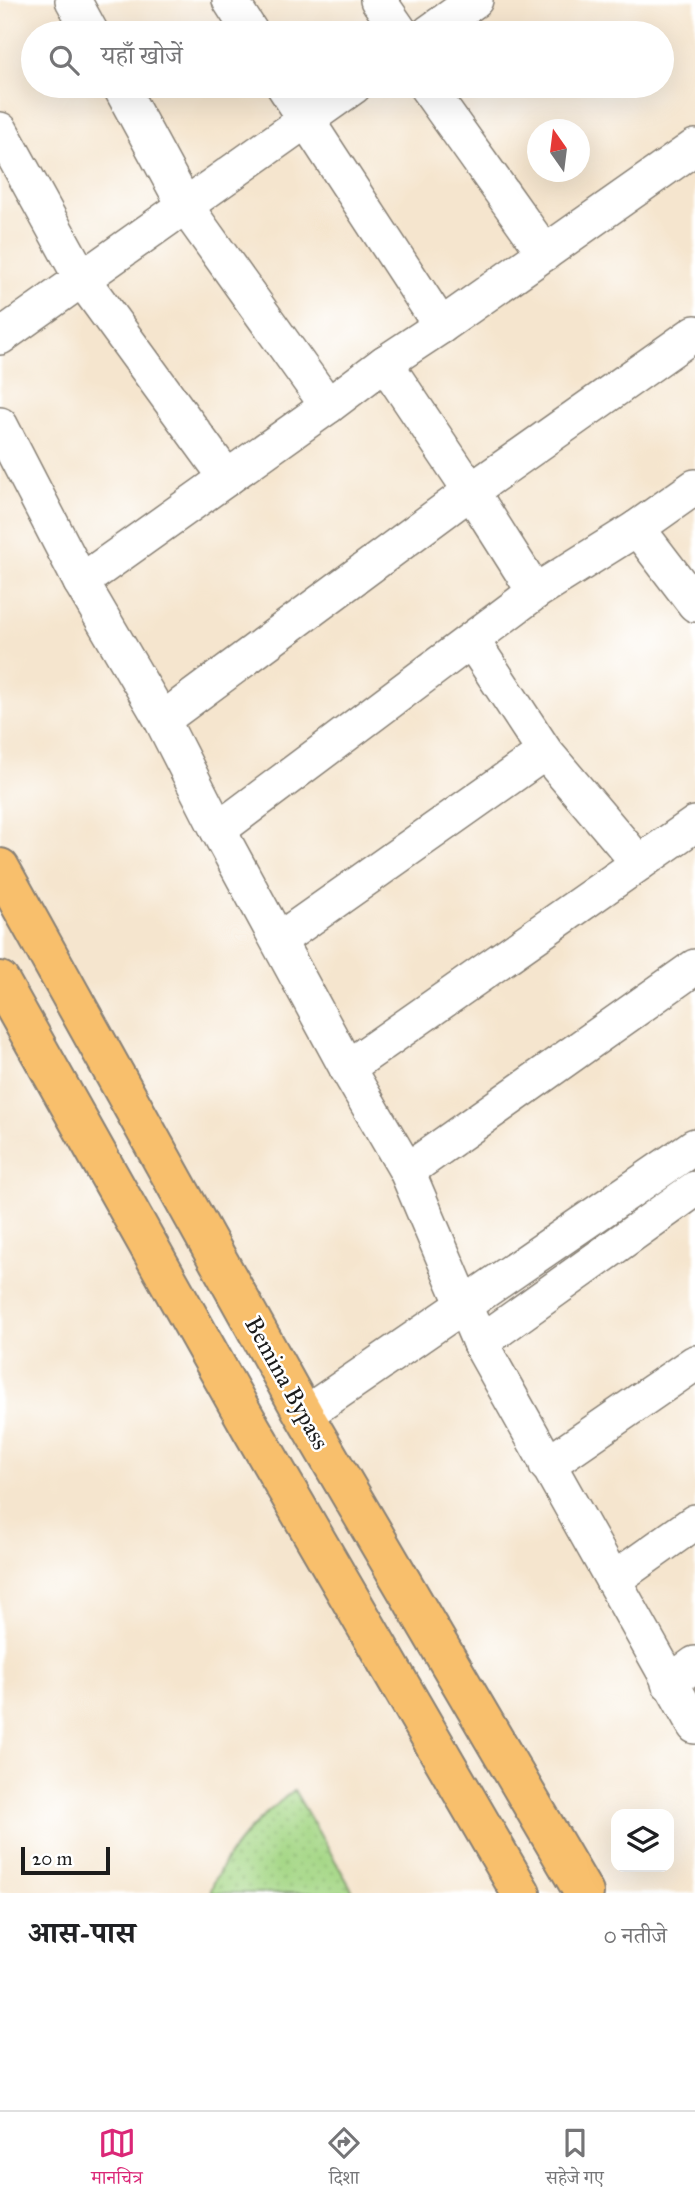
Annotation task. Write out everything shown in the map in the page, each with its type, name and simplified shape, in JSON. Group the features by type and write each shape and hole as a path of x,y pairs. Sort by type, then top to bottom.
{"highway":[{"name":"Bemina Bypass","path":"0,868 304,1415 584,1893"},
{"path":"0,981 251,1429 521,1893"}],"street":[{"path":"73,0 85,21"},
{"path":"230,0 243,21"},
{"path":"378,0 393,21"},
{"path":"446,21 475,0"},
{"path":"126,98 185,206 328,406"},
{"path":"291,98 441,326"},
{"path":"0,337 337,98"},
{"path":"435,98 545,253"},
{"path":"0,130 82,278 227,478"},
{"path":"81,582 385,363 695,147"},
{"path":"162,720 471,491 695,333"},
{"path":"385,363 535,592"},
{"path":"0,425 81,582 162,720 218,830 347,1068 407,1171 480,1343 613,1580 682,1673 695,1726"},
{"path":"218,830 472,642 535,592 695,487"},
{"path":"636,528 695,604"},
{"path":"472,642 545,752 639,863"},
{"path":"279,940 545,752"},
{"path":"347,1068 695,824"},
{"path":"407,1171 695,967"},
{"path":"304,1415 695,1146"},
{"path":"480,1343 695,1189"},
{"path":"547,1465 695,1363"},
{"path":"613,1580 695,1522"}],"green space":[{"path":"294,1790 354,1893 210,1893 224,1863 244,1836 268,1811"}]}
